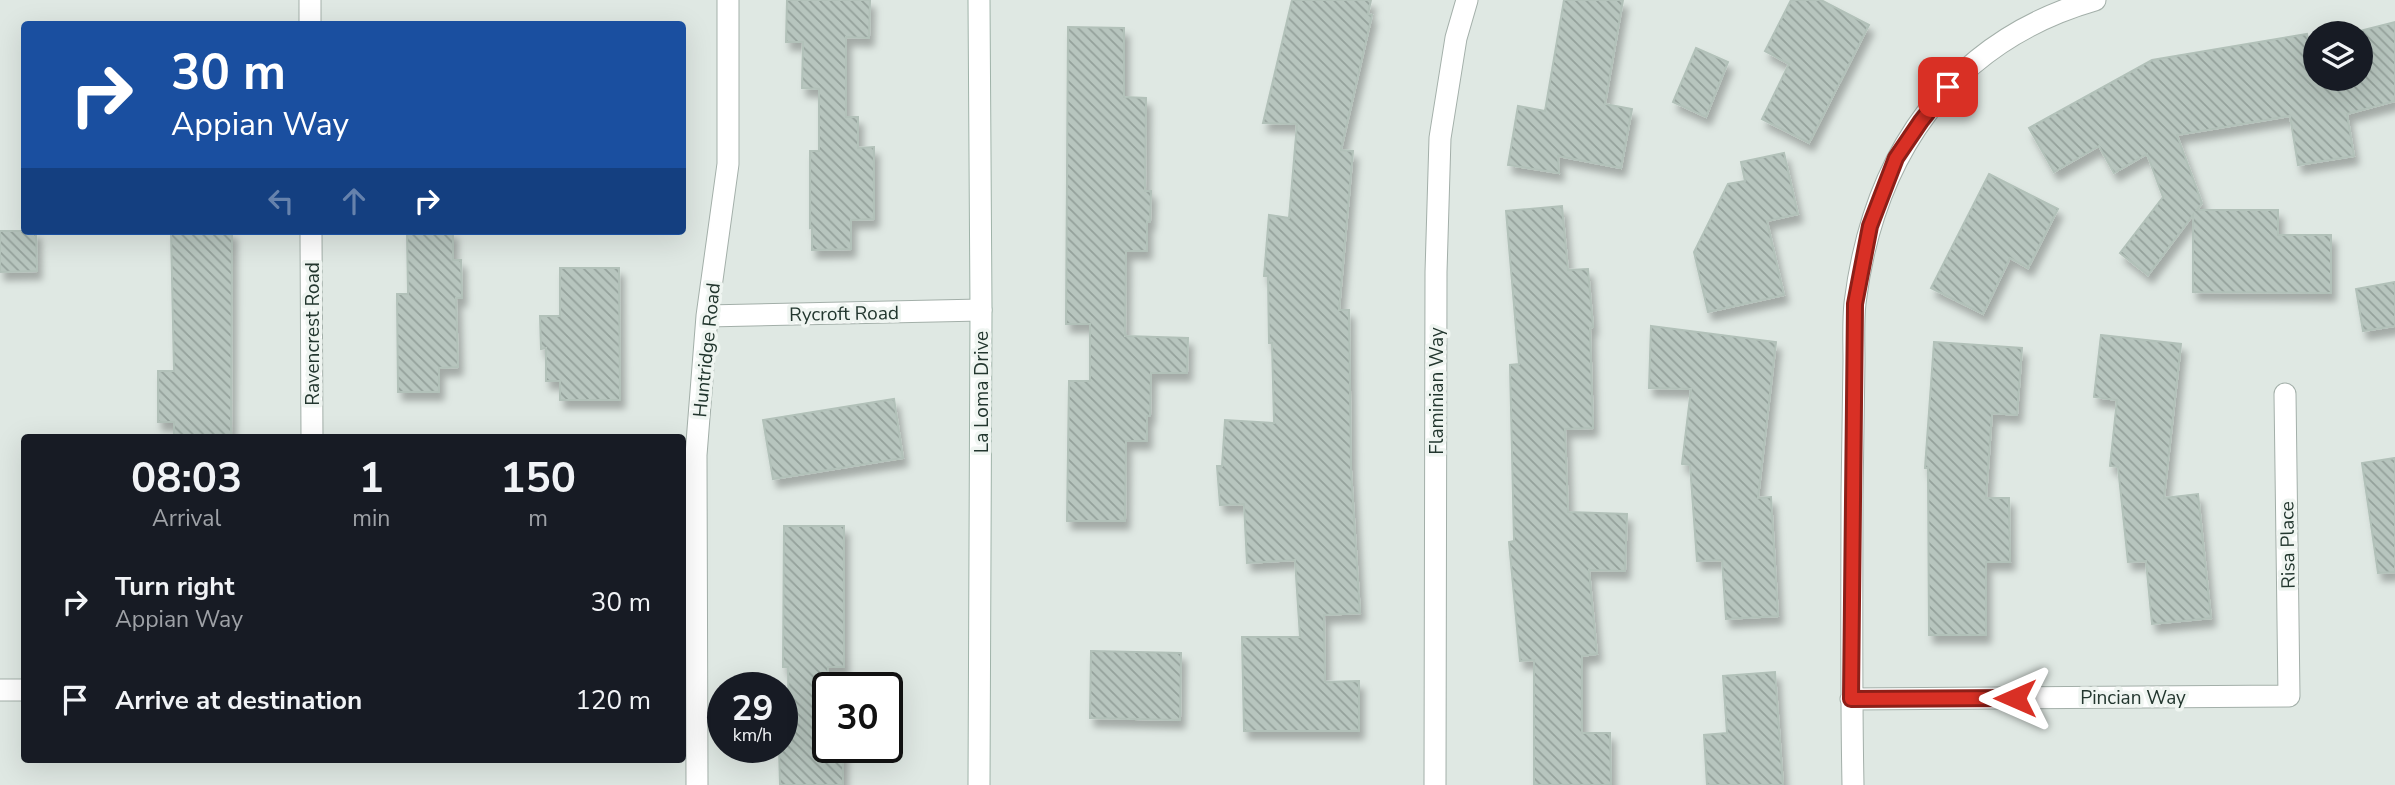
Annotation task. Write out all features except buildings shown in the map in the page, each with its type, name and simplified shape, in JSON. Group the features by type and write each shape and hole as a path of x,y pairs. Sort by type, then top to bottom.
{"street":[{"path":"310,0 310,21"},
{"name":"Huntridge Road","path":"697,785 696,455 707,316 728,164 727,0"},
{"name":"La Loma Drive","path":"979,0 979,785"},
{"name":"Flaminian Way","path":"1436,785 1436,272 1440,138 1457,38 1467,0"},
{"path":"1853,785 1851,699 1855,304 1870,226 1896,158 1948,87 1993,46 2060,10 2095,0"},
{"name":"Ravencrest Road","path":"311,235 312,434"},
{"name":"Rycroft Road","path":"707,316 981,310"},
{"name":"Risa Place","path":"2285,394 2289,696"},
{"path":"0,690 21,690"},
{"name":"Pincian Way","path":"1851,699 2289,696"}],"route":[{"path":"1948,87 1896,158 1870,226 1855,304 1851,699 2015,698"}]}
